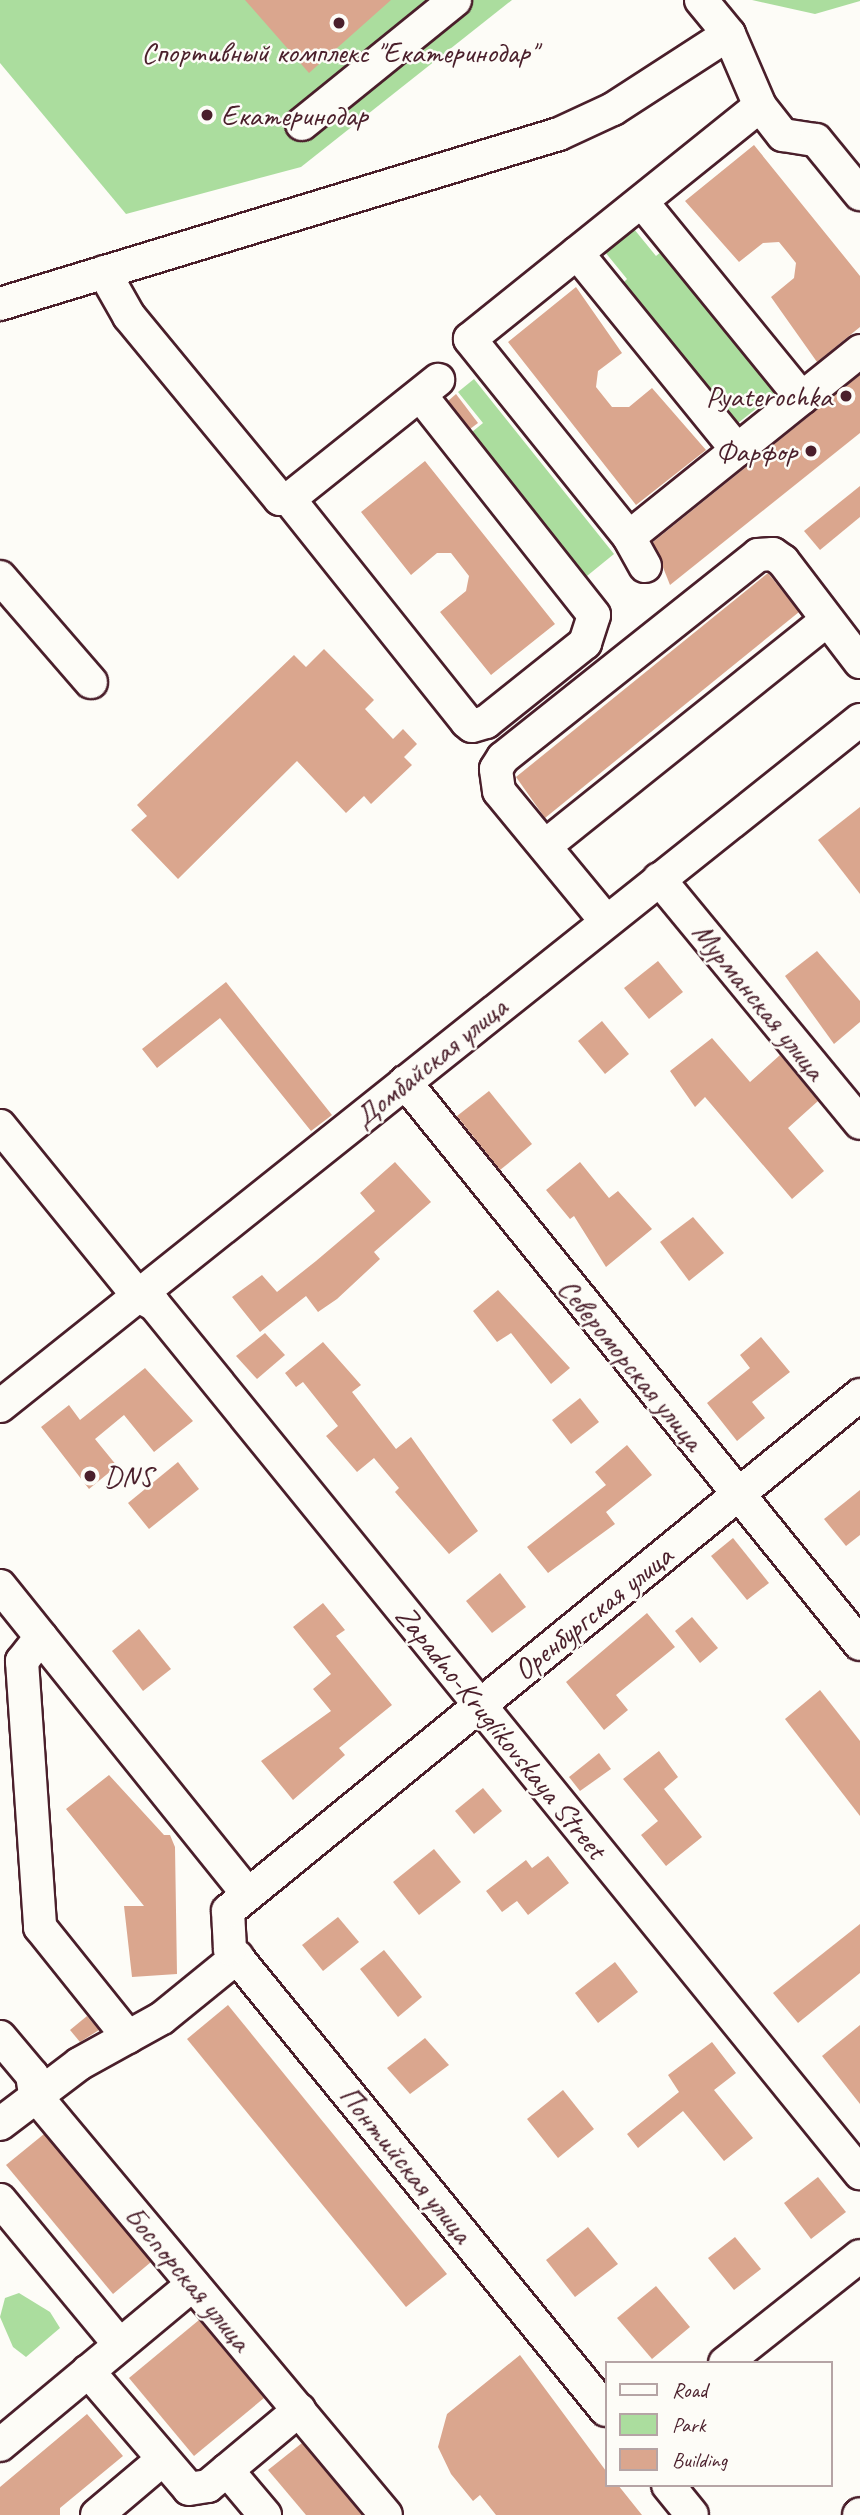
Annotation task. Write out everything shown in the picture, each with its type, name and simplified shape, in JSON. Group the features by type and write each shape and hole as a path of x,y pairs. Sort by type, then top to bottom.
{"street":[{"path":"302,124 455,0"},
{"path":"701,0 729,34 760,106 783,135 816,140 860,194"},
{"path":"0,304 559,134 613,109 729,34"},
{"path":"645,566 629,537 470,339 760,106"},
{"path":"642,202 802,398"},
{"path":"577,253 737,450"},
{"path":"104,272 129,316 265,487 289,499 467,722 480,726 592,637 594,615 429,388 289,499"},
{"path":"629,537 860,351"},
{"path":"606,921 499,791 496,769 503,758 747,560 773,554 783,561 826,621 860,662"},
{"path":"0,577 90,682"},
{"path":"545,846 826,621"},
{"name":"Домбайская улица","path":"0,1406 860,720"},
{"name":"Мурманская улица","path":"659,879 860,1123"},
{"name":"Североморская улица","path":"405,1082 737,1496 860,1644"},
{"name":"Zapadno-Kruglikovskaya Street","path":"0,1126 138,1296 154,1304 860,2173"},
{"name":"Оренбургская улица","path":"238,1902 860,1395"},
{"path":"0,1587 41,1637 238,1902"},
{"path":"41,1637 22,1661 40,1927 128,2037"},
{"name":"Понтийская улица","path":"238,1902 227,1941 237,1957 604,2408"},
{"path":"0,2124 35,2095 162,2018 237,1957"},
{"name":"Боспорская улица","path":"0,2037 32,2075 35,2095 386,2515"},
{"path":"0,2200 120,2344"},
{"path":"728,2361 860,2256"},
{"path":"0,2444 193,2284"},
{"path":"88,2371 189,2489 200,2490 299,2410"},
{"path":"97,2515 162,2460"},
{"path":"227,2470 265,2515"},
{"path":"670,2487 692,2515"}],"green space":[{"name":"Екатеринодар","path":"0,0 512,0 301,167 126,214 0,63"},
{"path":"752,0 860,0 860,1 815,14"},
{"path":"634,229 656,256 667,247 781,389 738,423 623,283 627,279 605,252"},
{"path":"474,379 614,554 582,580 467,436 483,423 458,392"},
{"path":"19,2293 50,2312 60,2328 26,2357 13,2347 0,2317 5,2298"}],"building":[{"path":"245,0 391,0 309,73"},
{"path":"754,145 860,276 860,327 817,362 771,297 794,278 796,263 779,242 763,243 739,262 685,201"},
{"path":"576,287 622,353 598,371 596,387 612,407 629,407 652,388 706,450 636,505 508,342"},
{"path":"860,375 860,433 670,585 653,542"},
{"path":"456,394 478,423 470,429 448,401"},
{"path":"425,461 555,624 491,675 440,612 466,591 469,576 451,553 437,553 411,575 361,512"},
{"path":"860,486 860,517 820,550 804,531"},
{"path":"768,573 799,612 545,818 516,777"},
{"path":"324,649 374,700 365,709 393,739 403,729 417,744 404,757 412,765 371,804 364,796 346,813 297,761 178,879 131,830 147,816 137,805 294,655 306,667"},
{"path":"860,807 860,894 818,840"},
{"path":"817,951 860,1001 860,1022 834,1044 785,976"},
{"path":"658,961 683,992 649,1019 624,988"},
{"path":"226,982 332,1115 311,1131 220,1018 157,1068 142,1049"},
{"path":"602,1021 629,1054 605,1074 578,1041"},
{"path":"712,1038 750,1082 780,1055 818,1101 788,1128 824,1171 792,1199 705,1097 695,1107 670,1071"},
{"path":"489,1091 532,1144 500,1170 457,1116"},
{"path":"395,1162 431,1202 374,1252 380,1259 337,1299 318,1312 306,1296 260,1332 232,1297 262,1275 277,1292 316,1261 375,1211 360,1193"},
{"path":"580,1162 609,1198 618,1191 652,1229 606,1267 574,1216 570,1219 546,1190"},
{"path":"693,1217 724,1253 689,1281 660,1242"},
{"path":"498,1290 570,1368 551,1384 511,1333 497,1342 473,1311"},
{"path":"265,1333 285,1355 257,1379 236,1356"},
{"path":"761,1337 790,1372 752,1402 765,1418 737,1441 707,1403 750,1368 740,1355"},
{"path":"323,1342 361,1385 352,1392 396,1449 411,1437 478,1531 449,1554 395,1492 399,1488 374,1458 357,1472 326,1436 338,1426 303,1382 296,1387 285,1373"},
{"path":"145,1368 193,1421 154,1452 124,1415 95,1439 117,1466 89,1489 41,1427 69,1405 80,1420"},
{"path":"580,1398 599,1422 571,1444 552,1420"},
{"path":"627,1445 652,1475 606,1512 615,1524 548,1573 527,1547 606,1485 595,1472"},
{"path":"178,1462 199,1489 149,1529 128,1503"},
{"path":"860,1490 860,1535 846,1546 824,1519"},
{"path":"733,1538 769,1583 747,1600 711,1556"},
{"path":"500,1573 526,1607 492,1633 466,1601"},
{"path":"323,1603 345,1630 336,1636 392,1705 339,1748 345,1755 293,1800 261,1761 331,1711 313,1689 331,1674 293,1627"},
{"path":"647,1613 675,1647 616,1695 628,1710 604,1730 566,1682"},
{"path":"692,1617 718,1648 700,1663 675,1631"},
{"path":"139,1629 171,1669 143,1691 112,1651"},
{"path":"820,1690 860,1741 860,1816 785,1719"},
{"path":"659,1751 678,1777 664,1789 702,1837 666,1866 641,1835 658,1821 623,1779"},
{"path":"599,1753 611,1769 580,1791 569,1777"},
{"path":"109,1775 164,1835 170,1835 175,1847 177,1974 132,1977 124,1906 144,1906 66,1809"},
{"path":"483,1788 502,1811 474,1834 455,1811"},
{"path":"434,1849 461,1882 419,1915 393,1882"},
{"path":"548,1856 569,1883 528,1915 517,1901 502,1912 486,1891 526,1860 532,1868"},
{"path":"338,1917 359,1942 323,1971 302,1945"},
{"path":"860,1924 860,1973 798,2023 773,1993"},
{"path":"384,1950 422,1997 398,2017 360,1969"},
{"path":"615,1962 638,1992 598,2023 575,1993"},
{"path":"228,2005 447,2274 406,2307 187,2039"},
{"path":"87,2016 99,2030 80,2042 70,2030"},
{"path":"860,2025 860,2104 822,2056"},
{"path":"425,2038 449,2065 410,2094 387,2068"},
{"path":"712,2042 736,2073 714,2090 753,2138 724,2161 683,2111 638,2148 627,2134 679,2092 668,2075"},
{"path":"563,2090 594,2129 558,2158 527,2119"},
{"path":"44,2134 151,2262 113,2294 6,2165"},
{"path":"818,2177 846,2212 811,2239 784,2203"},
{"path":"588,2227 618,2264 575,2297 546,2260"},
{"path":"735,2237 761,2269 734,2290 708,2258"},
{"path":"656,2286 690,2327 652,2359 617,2318"},
{"path":"199,2320 264,2398 194,2456 129,2378"},
{"path":"520,2355 604,2468 604,2487 620,2487 642,2515 496,2515 480,2495 473,2501 451,2474 438,2447 447,2414"},
{"path":"87,2414 123,2456 60,2508 60,2515 0,2515 0,2487"},
{"path":"302,2443 362,2515 306,2515 268,2470"}],"place":[{"name":"Спортивный комплекс \"Екатеринодар\"","path":"339,23"},
{"name":"Екатеринодар","path":"207,115"},
{"name":"Pyaterochka","path":"846,396"},
{"name":"Фарфор","path":"811,451"},
{"name":"DNS","path":"90,1476"}]}
